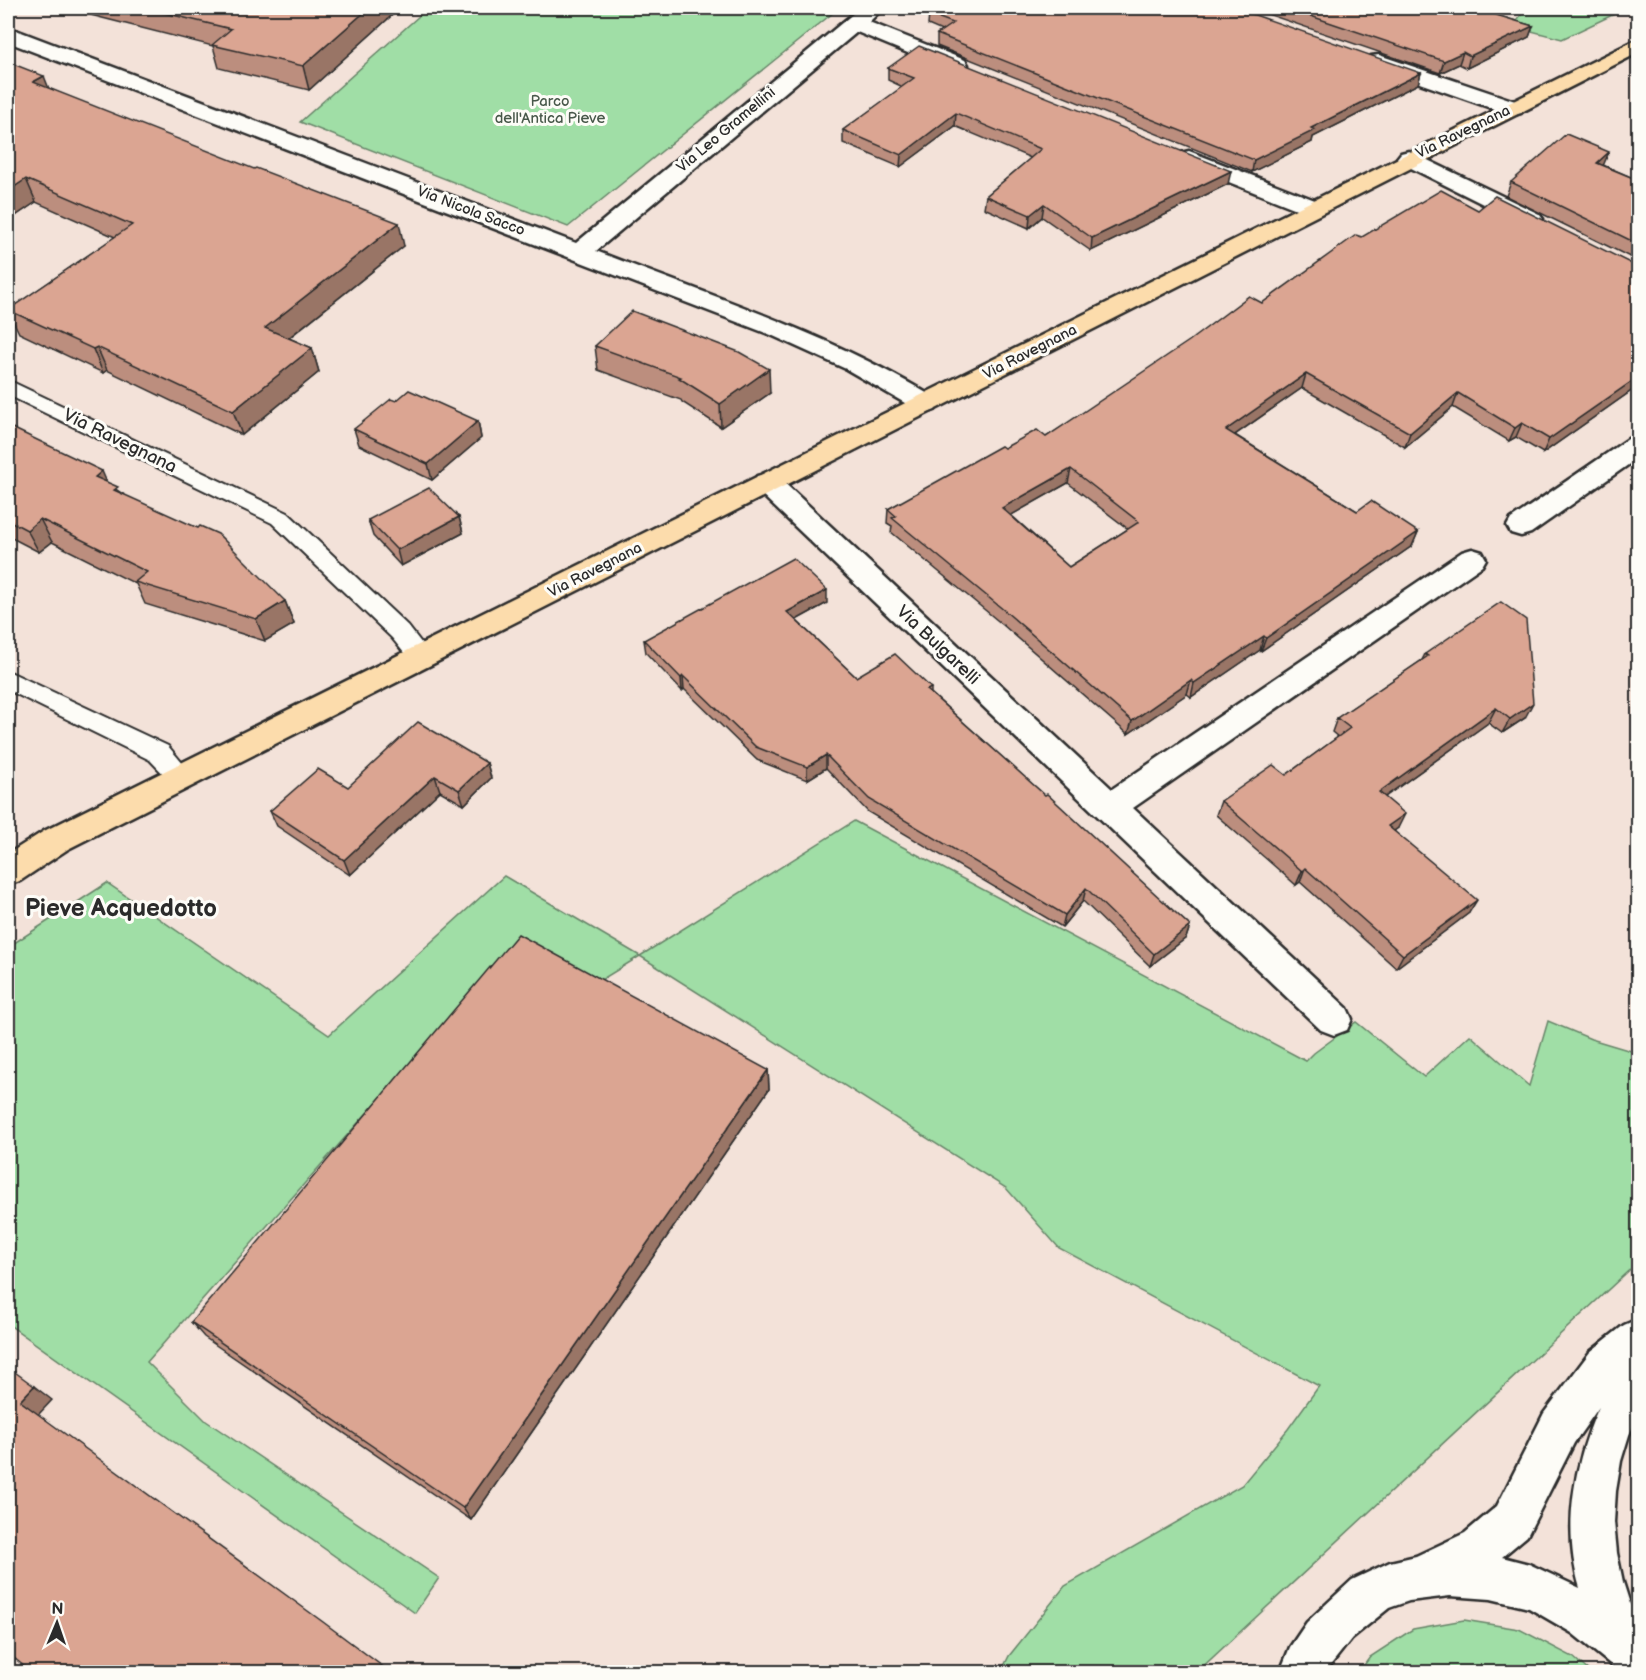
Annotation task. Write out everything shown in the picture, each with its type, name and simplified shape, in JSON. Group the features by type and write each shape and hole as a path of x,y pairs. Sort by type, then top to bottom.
{"main road":[{"name":"Via Ravegnana","path":"8,871 56,840 926,404 1409,158 1638,45"}],"street":[{"name":"Via Leo Gramellini","path":"580,252 873,8"},
{"path":"854,23 977,73"},
{"name":"Via Nicola Sacco","path":"8,35 580,252 810,343 900,387 926,404"},
{"path":"1358,53 1513,108"},
{"path":"1173,151 1312,207"},
{"path":"1409,158 1556,231"},
{"path":"1521,526 1638,445"},
{"name":"Via Bulgarelli","path":"767,483 1334,1019"},
{"path":"1110,807 1472,559"},
{"path":"1302,1672 1307,1659 1336,1621 1374,1592 1418,1576 1480,1548 1512,1521 1559,1428 1604,1366 1638,1339"},
{"path":"1638,1379 1606,1435 1594,1496 1594,1551 1610,1611 1638,1658"},
{"path":"1418,1576 1472,1574 1529,1586 1585,1615 1638,1658"}],"lane":[{"name":"Via Ravegnana","path":"8,387 280,518 400,632 421,658"},
{"path":"8,680 159,753 182,777"}],"green space":[{"name":"Parco dell'Antica Pieve","path":"428,8 839,8 568,227 300,122"},
{"path":"1527,8 1627,8 1562,39 1512,26"},
{"path":"854,821 1306,1061 1356,1022 1424,1077 1470,1035 1529,1086 1548,1021 1591,1039 1638,1053 1638,1262 1197,1672 1001,1672 1009,1656 1065,1586 1242,1485 1288,1429 1319,1386 1059,1248 1006,1188 640,956"},
{"path":"504,876 640,956 593,985 516,944 147,1362 206,1421 439,1578 415,1613 8,1324 8,947 107,883 329,1035"},
{"path":"1464,1620 1519,1629 1573,1657 1590,1672 1359,1672 1370,1657 1413,1629"}],"building":[{"path":"144,8 369,8 303,66 212,45 231,29"},
{"path":"937,8 1235,8 1421,73 1311,128 1315,130 1254,160 937,34 953,23 929,14"},
{"path":"1287,8 1473,8 1533,26 1470,56 1463,52 1444,61"},
{"path":"919,46 1231,171 1092,238 1044,204 1030,215 986,196 1041,149 956,113 901,155 843,130 914,78 888,68"},
{"path":"8,62 44,76 33,82 399,223 265,328 312,348 233,411 97,347 93,349 8,310 132,225 26,179 8,191"},
{"path":"1566,134 1609,152 1597,163 1638,180 1638,244 1511,182"},
{"path":"1441,190 1478,210 1495,196 1638,266 1638,377 1549,439 1522,423 1515,428 1458,393 1410,433 1306,374 1226,430 1357,511 1371,501 1418,532 1266,638 1264,636 1194,683 1191,680 1132,721 1005,611 892,518 896,516 888,509 1001,446 1004,448 1037,430 1046,437 1189,341 1249,296 1262,303 1356,235 1362,237","holes":["1071,469 1139,522 1069,567 1002,508"]},
{"path":"632,311 739,352 769,369 720,404 679,378 681,377 595,346"},
{"path":"409,390 478,421 428,464 354,429 391,399 396,401"},
{"path":"8,426 102,471 95,477 118,487 114,490 198,528 200,526 218,534 285,601 256,619 135,582 147,572 40,519 27,530 8,520"},
{"path":"429,488 459,517 397,550 368,520"},
{"path":"793,558 827,590 787,612 856,677 895,654 931,688 927,690 1045,795 1047,794 1190,926 1154,954 1086,888 1065,915 869,799 826,755 807,767 756,747 683,676 681,678 644,640"},
{"path":"1501,602 1526,620 1533,703 1510,719 1496,708 1379,792 1405,814 1388,826 1477,900 1403,955 1305,868 1302,871 1221,801 1273,765 1286,775 1350,728 1337,718 1428,656 1425,654"},
{"path":"418,722 487,763 459,790 435,776 344,860 270,811 318,769 348,787"},
{"path":"518,934 768,1070 463,1508 191,1322"},
{"path":"8,1367 34,1386 20,1401 390,1672 21,1672 25,1667 8,1653"}],"district":[{"name":"Pieve Acquedotto","path":"121,908"}]}
